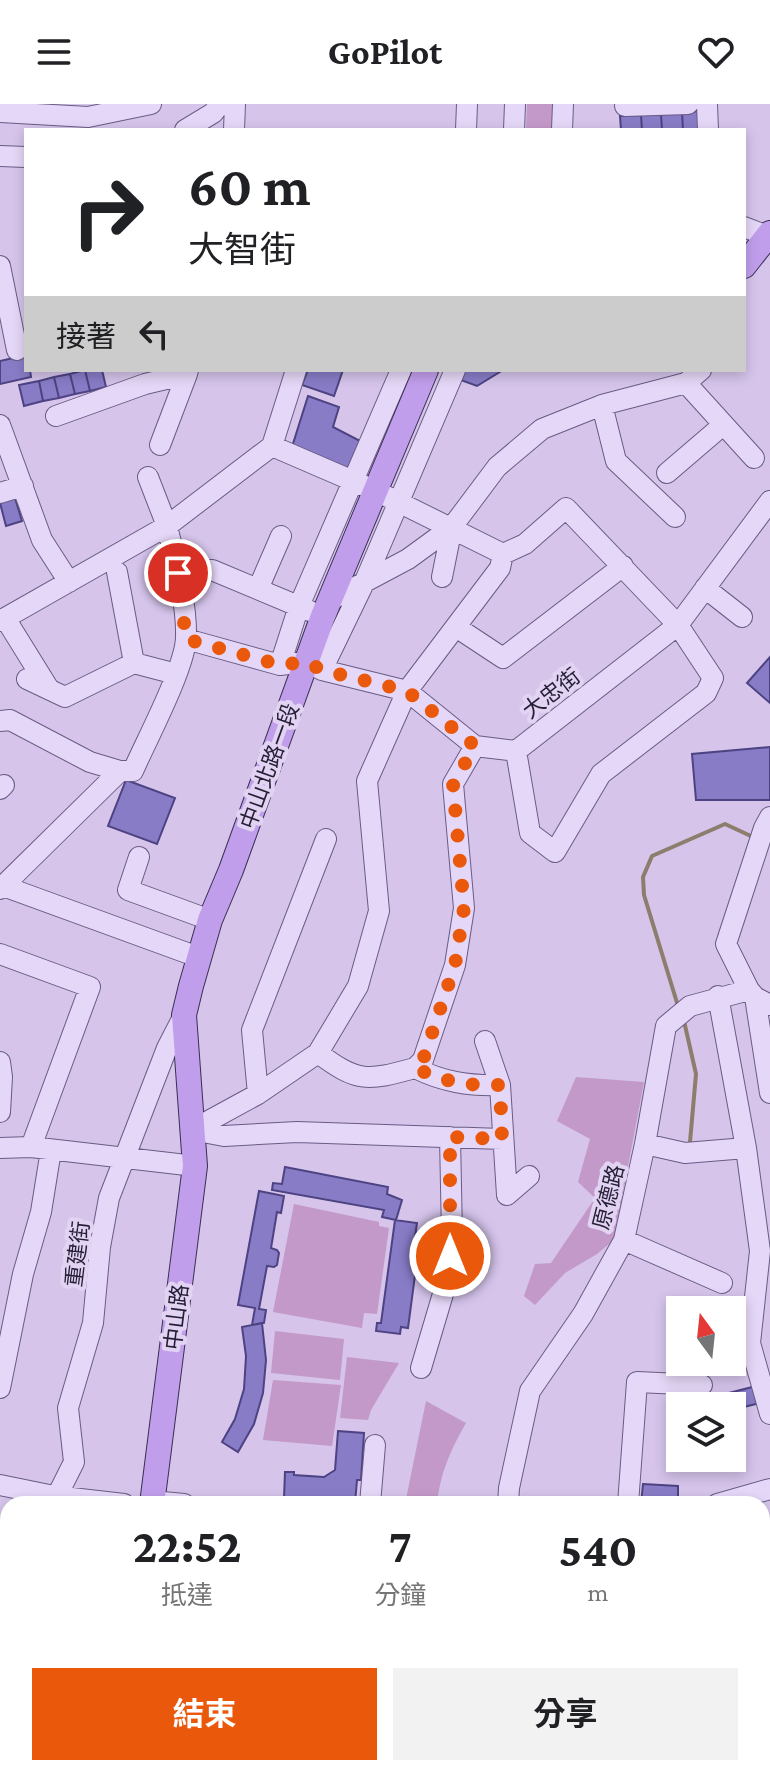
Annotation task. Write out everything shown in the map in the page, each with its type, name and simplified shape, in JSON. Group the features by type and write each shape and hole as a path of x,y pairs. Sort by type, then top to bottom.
{"main road":[{"path":"746,264 769,235"},
{"name":"中山北路一段","path":"192,1130 184,1015 198,957 210,920 314,666 326,608 363,486 425,372"},
{"name":"中山路","path":"153,1496 195,1166 192,1130"}],"street":[{"path":"0,112 88,117 151,104"},
{"path":"188,128 213,113 220,104"},
{"path":"234,128 235,104"},
{"path":"466,128 467,104"},
{"path":"514,128 515,104"},
{"path":"562,128 563,104"},
{"path":"625,106 688,104"},
{"path":"707,104 708,128"},
{"path":"0,156 24,157"},
{"path":"746,228 769,235"},
{"path":"0,266 14,351"},
{"path":"56,416 187,372"},
{"path":"160,445 187,372"},
{"path":"49,689 3,619 167,526 272,446 295,372"},
{"path":"280,665 299,606 363,486 400,372"},
{"path":"314,666 365,581 454,372"},
{"path":"178,573 212,570 299,606 326,608 365,581 408,559 452,527 497,467 542,429 602,405 693,377 723,425 754,458"},
{"path":"602,405 616,461 675,517"},
{"path":"0,425 42,540 69,582"},
{"path":"667,473 723,425"},
{"path":"272,446 452,527 503,554"},
{"path":"148,477 167,526 178,573 186,639 176,674 126,771 2,888 198,957"},
{"path":"0,493 23,486"},
{"name":"大忠街","path":"475,746 516,751 678,625 770,501"},
{"path":"503,554 525,544 566,508 678,625 713,678 706,693 601,774 555,852 530,833 516,751"},
{"path":"442,577 452,527"},
{"path":"258,589 281,536"},
{"path":"192,1130 258,1094 318,1053 358,986 379,911 367,781 407,691 500,568 503,554"},
{"path":"456,627 503,658 623,566"},
{"path":"117,572 134,663"},
{"path":"705,588 742,617"},
{"path":"186,639 280,665 314,666 407,691 475,746 453,784 464,908 455,965 423,1060 415,1068 359,1078 342,1071 318,1053"},
{"path":"27,679 65,697 134,663 176,674"},
{"path":"0,721 10,720 90,762 126,771"},
{"path":"770,817 726,944 758,997 770,1093"},
{"path":"258,1094 252,1030 326,839"},
{"path":"139,857 128,890 210,920"},
{"path":"0,954 90,987 41,1148 41,1212 6,1328 0,1388"},
{"path":"718,996 746,1148 760,1251 760,1337 750,1343 770,1414"},
{"name":"原德路","path":"509,1496 530,1391 583,1314 624,1240 666,1026 690,1006 718,996 758,997"},
{"name":"重建街","path":"56,1496 74,1462 68,1408 93,1323 100,1247 109,1198 167,1048 184,1015"},
{"path":"485,1041 500,1085 507,1195 529,1176"},
{"path":"0,1062 0,1112"},
{"path":"415,1068 440,1080 500,1085"},
{"path":"192,1130 224,1136 297,1132 502,1139"},
{"path":"421,1368 448,1277 452,1236 450,1137"},
{"path":"645,1144 685,1153 746,1148"},
{"path":"0,1148 41,1148 195,1166"},
{"path":"624,1240 722,1283"},
{"path":"629,1496 637,1382 702,1385"},
{"path":"371,1496 375,1445"},
{"path":"0,1485 40,1496"},
{"path":"745,1496 770,1489"}],"shaded area":[{"path":"527,104 557,104 557,128 526,128"},
{"path":"576,1077 644,1082 614,1240 565,1273 535,1305 524,1296 535,1264 551,1263 595,1198 578,1182 590,1139 557,1121"},
{"path":"294,1204 379,1222 379,1226 389,1228 377,1314 364,1313 362,1328 273,1312"},
{"path":"275,1331 344,1339 340,1380 271,1373"},
{"path":"347,1357 399,1363 368,1420 340,1418"},
{"path":"273,1380 341,1385 332,1446 263,1440"},
{"path":"426,1401 466,1423 447,1462 438,1496 407,1496"}],"building":[{"path":"702,111 703,128 683,128 682,112"},
{"path":"682,112 683,128 662,128 661,114"},
{"path":"661,114 662,128 642,128 641,115"},
{"path":"641,115 642,128 621,128 620,116"},
{"path":"24,355 24,372 30,372 31,377 0,384 0,361"},
{"path":"85,372 102,372 106,387 90,391"},
{"path":"85,372 90,391 75,394 70,374"},
{"path":"307,372 342,372 334,396 302,385"},
{"path":"461,372 500,372 477,386 458,379"},
{"path":"70,374 75,394 59,398 54,377"},
{"path":"54,377 59,398 43,401 39,381"},
{"path":"39,381 43,401 24,406 19,385"},
{"path":"308,396 339,407 333,427 362,442 350,471 292,447"},
{"path":"15,498 22,521 6,526 0,503"},
{"path":"770,657 770,703 747,683"},
{"path":"770,747 770,800 696,800 692,754"},
{"path":"126,780 175,798 157,844 108,826"},
{"path":"285,1167 388,1187 387,1194 402,1200 396,1220 382,1217 384,1210 272,1190 273,1183 282,1184"},
{"path":"259,1191 284,1196 281,1213 277,1212 271,1248 279,1253 277,1265 267,1266 259,1309 266,1310 264,1323 252,1325 255,1308 238,1305"},
{"path":"395,1220 417,1223 414,1244 419,1245 408,1328 401,1327 400,1334 376,1331 377,1323 381,1323"},
{"path":"262,1323 266,1360 263,1393 254,1424 238,1452 222,1442 235,1419 244,1389 246,1356 242,1327"},
{"path":"756,1386 760,1403 746,1406 746,1392 733,1392"},
{"path":"338,1431 364,1433 361,1480 357,1480 356,1496 284,1496 285,1472 324,1477 335,1470"},
{"path":"643,1484 678,1486 678,1496 642,1496"}],"waterway":[{"path":"678,1006 644,895 643,877 652,856 725,824 753,837"},
{"path":"684,1021 696,1074 690,1142"}],"route":[{"path":"178,573 186,639 280,665 306,662 322,670 407,691 475,746 453,784 464,908 455,965 423,1060 415,1068 440,1080 500,1085 502,1139 450,1137 450,1256"}]}
